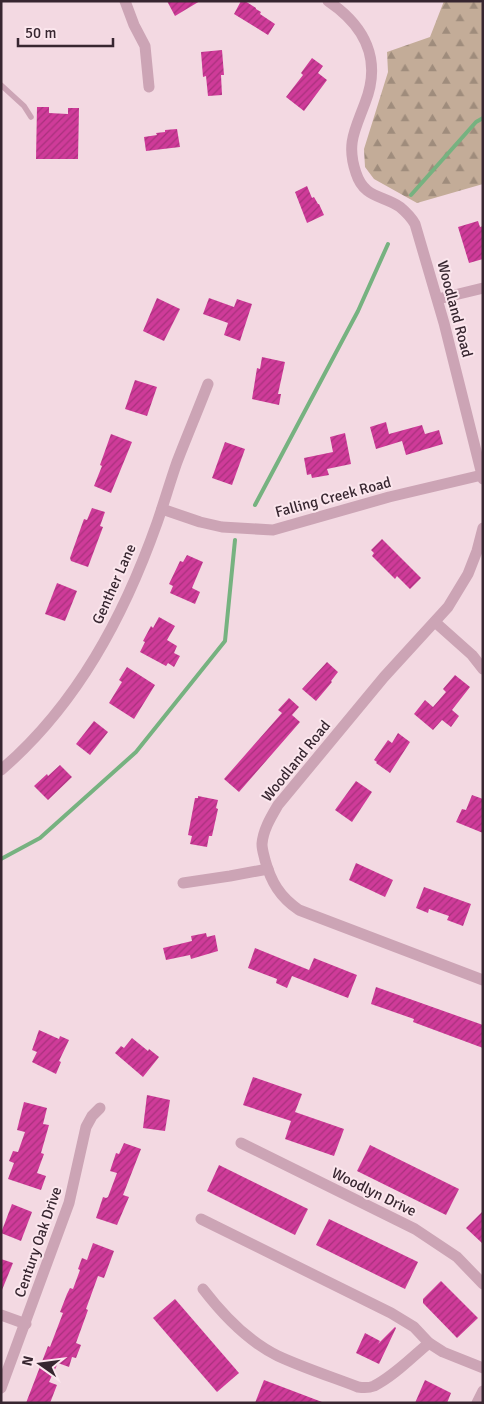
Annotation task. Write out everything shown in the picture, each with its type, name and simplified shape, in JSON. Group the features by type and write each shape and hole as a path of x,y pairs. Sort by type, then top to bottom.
{"street":[{"path":"125,1 134,26 145,46 149,87"},
{"name":"Woodland Road","path":"328,1 343,12 354,24 363,38 373,66 371,85 366,103 353,133 352,152 356,175 371,194 399,207 408,214 415,224 438,299 483,479"},
{"path":"438,299 483,288"},
{"name":"Genther Lane","path":"1,770 66,702 81,682 111,630 162,509 178,461 208,384"},
{"name":"Falling Creek Road","path":"162,509 200,522 222,527 273,530 389,497 482,475"},
{"name":"Woodland Road","path":"483,528 468,574 448,607 384,677 278,805 270,818 262,844 268,869 279,893 299,910 483,980"},
{"path":"435,622 472,655 483,669"},
{"path":"183,882 268,869"},
{"name":"Century Oak Drive","path":"1,1388 70,1203 86,1127 92,1116 100,1108"},
{"name":"Woodlyn Drive","path":"241,1143 415,1229 457,1257 483,1284"},
{"path":"201,1219 391,1312 414,1327 429,1343 443,1352 483,1368"},
{"path":"203,1289 228,1318 263,1347 293,1362 358,1387 374,1386 392,1374 429,1343"},
{"path":"1,1315 26,1324"},
{"path":"476,1403 483,1392"}],"lane":[{"path":"1,85 24,106 31,117"}],"green space":[{"path":"444,1 479,1 483,4 483,184 417,203 374,179 365,167 364,149 388,72 387,52 430,37"}],"building":[{"path":"167,1 200,1 175,16"},
{"path":"241,1 245,1 256,8 261,12 260,14 275,24 268,35 234,14"},
{"path":"222,50 224,75 221,75 222,95 208,96 206,76 203,77 201,52"},
{"path":"312,58 323,66 318,73 327,80 304,111 286,97 303,75 301,73"},
{"path":"37,107 49,107 49,113 68,114 68,108 79,108 78,159 36,159"},
{"path":"177,129 180,147 146,151 144,137 157,135 156,133 165,132 165,130"},
{"path":"307,186 312,198 314,197 319,204 324,215 307,223 295,192"},
{"path":"478,221 480,227 483,226 483,259 469,263 458,227"},
{"path":"157,298 180,309 164,341 143,331"},
{"path":"209,298 234,307 237,299 252,304 240,341 224,335 228,323 203,314"},
{"path":"262,357 285,362 278,394 281,394 279,405 252,399 257,368 260,369"},
{"path":"135,380 157,387 147,416 125,409"},
{"path":"386,422 389,434 422,425 425,434 439,430 443,444 406,455 402,441 376,449 370,427"},
{"path":"345,433 351,464 327,469 329,475 312,478 311,474 307,475 304,458 333,452 330,437"},
{"path":"111,434 132,442 111,493 94,486"},
{"path":"225,442 245,449 232,485 212,478"},
{"path":"92,508 105,512 100,526 103,527 88,567 71,561 70,558 84,519 87,520"},
{"path":"382,539 421,578 410,589 397,576 395,579 372,556 374,553 371,550"},
{"path":"187,555 203,562 192,588 200,592 195,604 170,593 173,586 169,584 180,561 183,562"},
{"path":"57,583 77,591 65,621 45,614"},
{"path":"159,617 175,626 167,640 177,646 174,653 180,656 174,667 168,663 166,666 140,652 145,642 143,641 151,626 153,628"},
{"path":"327,662 338,672 316,701 302,689"},
{"path":"127,667 155,685 134,719 109,703 122,682 119,680"},
{"path":"455,675 470,687 452,710 459,716 451,727 442,720 433,730 414,714 425,700 433,707 446,692 443,689"},
{"path":"289,698 299,707 292,715 300,722 239,792 224,779 282,713 278,710"},
{"path":"94,721 108,732 90,755 76,744"},
{"path":"398,733 410,742 390,773 374,760 388,740 392,743"},
{"path":"60,765 72,777 48,800 34,786"},
{"path":"356,781 372,792 352,822 335,810"},
{"path":"472,795 483,799 483,833 456,822 462,809 466,810"},
{"path":"198,796 218,800 212,836 209,836 207,847 190,844 192,836 188,835 195,798 198,798"},
{"path":"356,863 393,880 385,897 349,880"},
{"path":"424,887 471,904 463,926 447,920 449,916 429,909 428,913 416,908"},
{"path":"206,933 207,937 215,935 218,951 191,959 190,955 166,960 163,948 192,941 191,936"},
{"path":"255,948 309,970 314,958 357,975 348,998 292,976 287,988 276,983 277,979 248,968"},
{"path":"376,987 483,1025 483,1048 413,1022 414,1019 371,1004"},
{"path":"39,1030 59,1039 60,1036 69,1040 59,1061 61,1062 56,1074 32,1062 37,1052 32,1050"},
{"path":"132,1038 159,1057 143,1077 115,1053 121,1046 124,1048"},
{"path":"253,1077 302,1094 295,1112 344,1129 334,1156 285,1139 291,1121 243,1105"},
{"path":"147,1095 170,1100 165,1131 143,1128"},
{"path":"24,1102 47,1108 43,1124 49,1125 41,1153 44,1154 37,1173 46,1176 41,1190 8,1179 14,1163 9,1161 13,1151 18,1152 25,1132 17,1130"},
{"path":"124,1143 141,1149 123,1195 129,1197 117,1225 96,1218 103,1197 108,1197 117,1173 110,1171 116,1153 119,1154"},
{"path":"370,1145 459,1189 446,1215 357,1171"},
{"path":"219,1165 308,1209 295,1235 207,1191"},
{"path":"12,1204 32,1212 21,1241 1,1233"},
{"path":"483,1211 483,1244 466,1228"},
{"path":"329,1219 418,1262 405,1289 316,1245"},
{"path":"93,1243 114,1251 104,1278 98,1276 86,1309 88,1310 76,1343 81,1345 76,1358 72,1357 69,1367 58,1363 49,1382 57,1385 50,1403 26,1403 63,1313 60,1312 67,1294 70,1288 73,1289 82,1258 87,1260"},
{"path":"1,1259 13,1263 2,1290 1,1290"},
{"path":"441,1281 478,1318 457,1338 423,1303 423,1299"},
{"path":"175,1299 239,1373 217,1392 153,1318"},
{"path":"395,1327 379,1364 356,1353 365,1333 380,1341 378,1344"},
{"path":"264,1380 322,1402 255,1403"},
{"path":"425,1380 451,1393 447,1403 415,1403"}],"waterway":[{"path":"411,195 476,122 483,118"},
{"path":"255,505 358,311 388,244"},
{"path":"1,859 40,838 136,752 225,641 235,540"}]}
